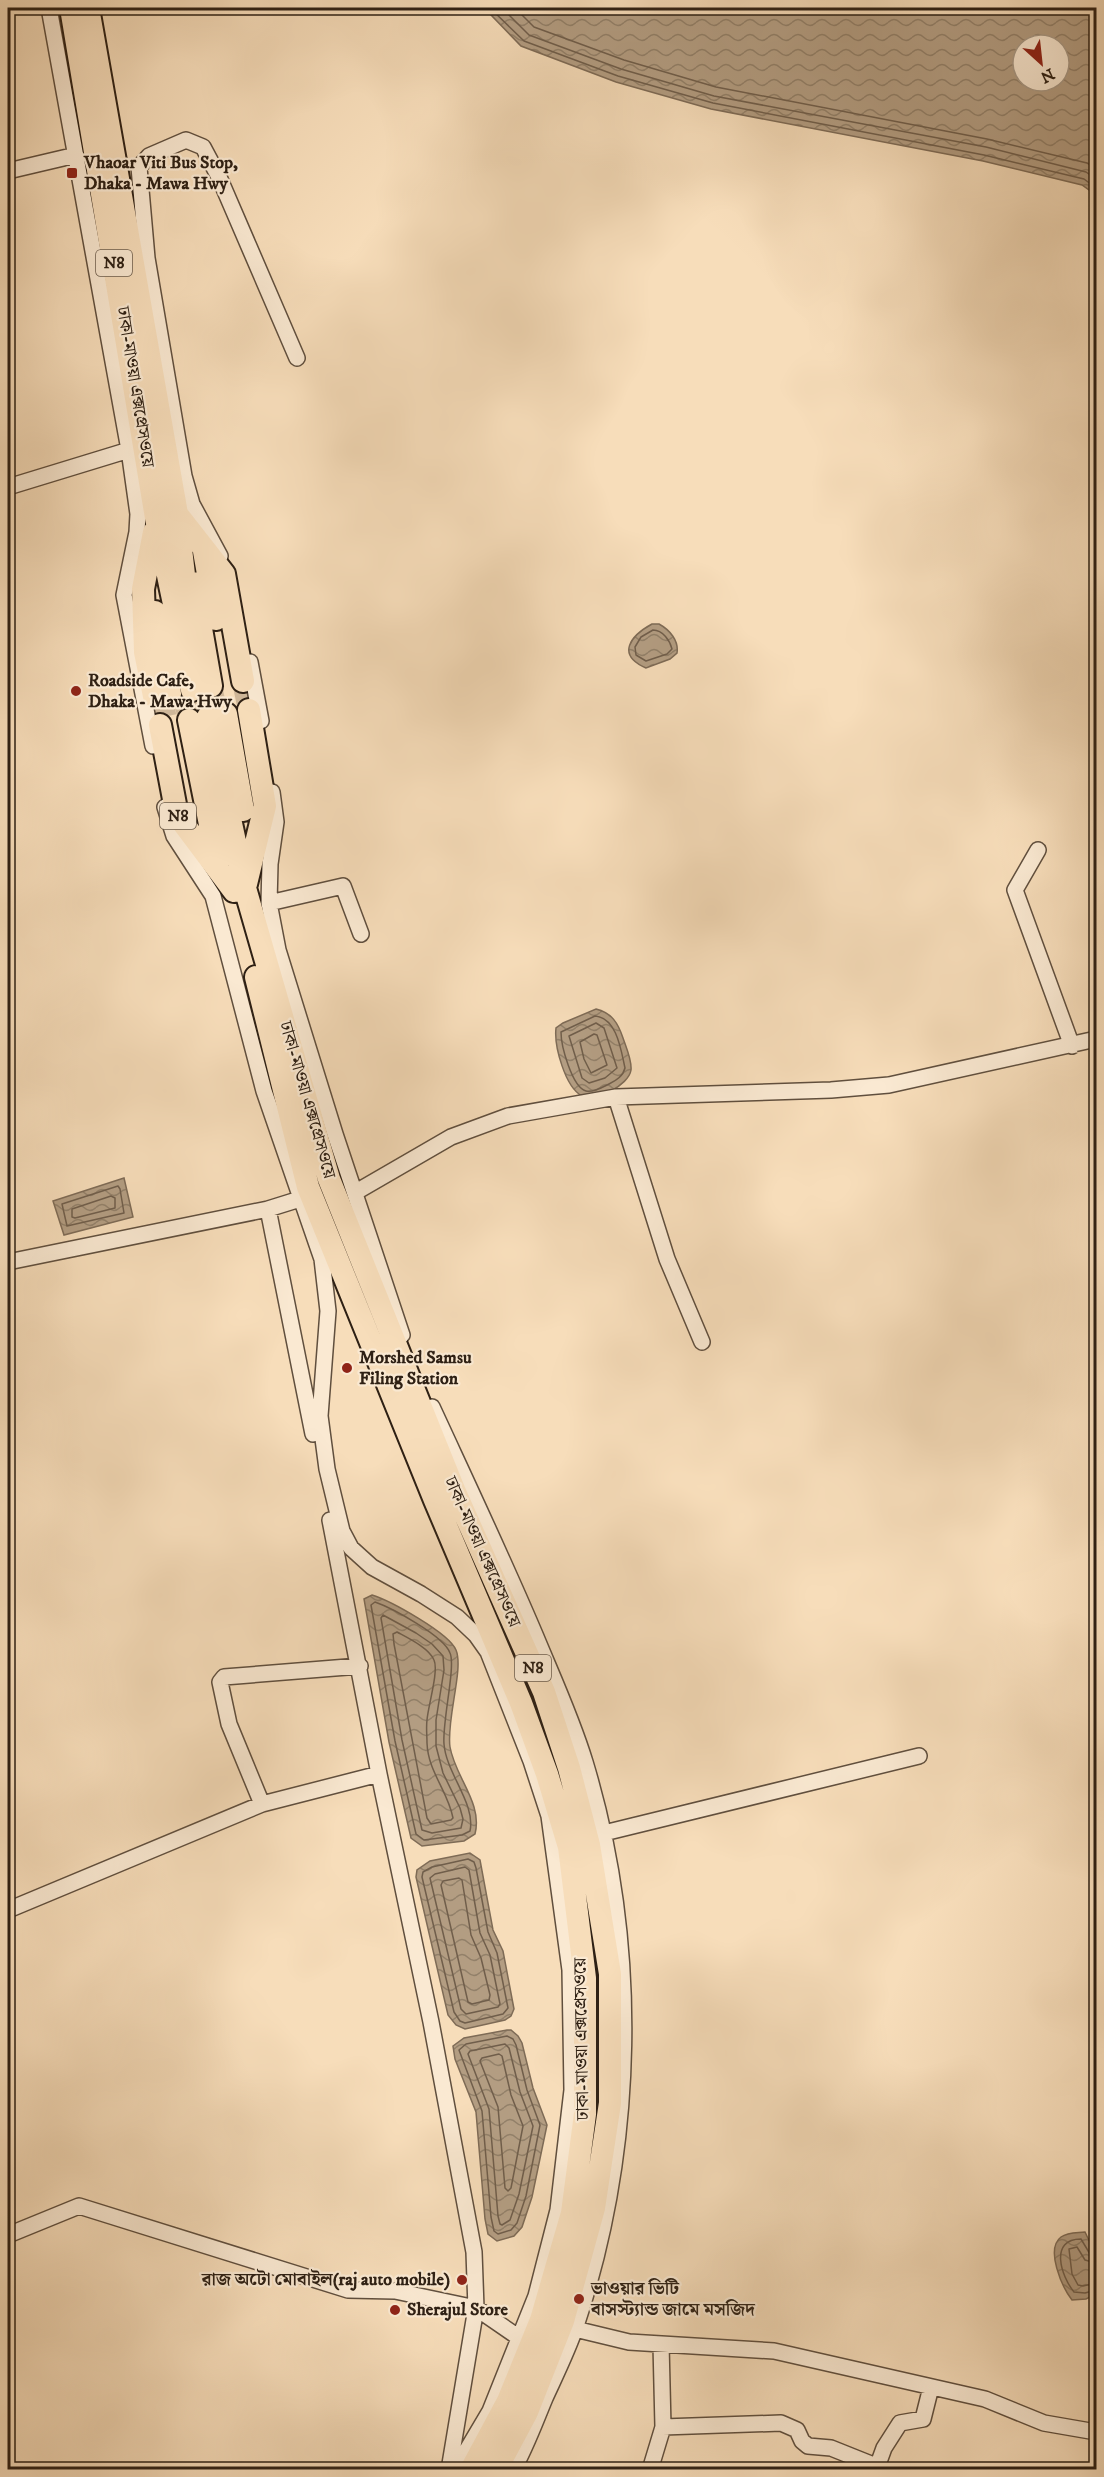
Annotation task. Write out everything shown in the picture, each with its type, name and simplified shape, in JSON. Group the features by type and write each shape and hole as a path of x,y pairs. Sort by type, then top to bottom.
{"highway":[{"name":"ঢাকা-মাওয়া এক্সপ্রেসওয়ে","path":"70,8 198,689"},
{"name":"ঢাকা-মাওয়া এক্সপ্রেসওয়ে","path":"88,8 172,545 198,689"},
{"name":"ঢাকা-মাওয়া এক্সপ্রেসওয়ে","path":"172,545 145,652 198,689"},
{"name":"ঢাকা-মাওয়া এক্সপ্রেসওয়ে","path":"172,545 198,689"},
{"name":"ঢাকা-মাওয়া এক্সপ্রেসওয়ে","path":"172,545 198,689"},
{"name":"ঢাকা-মাওয়া এক্সপ্রেসওয়ে","path":"203,849 204,718"},
{"name":"ঢাকা-মাওয়া এক্সপ্রেসওয়ে","path":"203,849 204,718"},
{"name":"ঢাকা-মাওয়া এক্সপ্রেসওয়ে","path":"204,718 250,863 308,1187 435,1500 521,1703 548,1774 568,1847 585,1989 585,2114 572,2213 541,2320 508,2401 471,2469"},
{"name":"ঢাকা-মাওয়া এক্সপ্রেসওয়ে","path":"204,718 250,863 329,1179 455,1491 544,1692 569,1768 593,1868 610,1974 610,2103 594,2208 563,2321 527,2412 496,2469"},
{"name":"ঢাকা-মাওয়া এক্সপ্রেসওয়ে","path":"204,718 260,806 250,863"},
{"name":"ঢাকা-মাওয়া এক্সপ্রেসওয়ে","path":"203,849 250,863"}],"street":[{"path":"49,8 129,450 138,514 137,532 124,595 164,803 174,836 216,904 264,1091 312,1228 326,1281 328,1311 320,1416 327,1468 342,1531 351,1548 372,1567 448,1612 476,1635 488,1652 531,1761 549,1816 570,1970 572,2090 558,2210 536,2296 490,2411 455,2469"},
{"path":"297,358 219,177 203,147 186,140 149,156 139,167 147,258 184,476 192,504 236,587 270,777 276,822 270,864 269,903 278,950 402,1335 567,1710 604,1833 618,1932 625,2036 621,2126 593,2270 575,2329 513,2469"},
{"path":"8,171 76,155"},
{"path":"8,488 129,450"},
{"path":"1038,850 1015,890 1072,1046"},
{"path":"269,903 343,886 362,934"},
{"path":"356,1192 451,1137 508,1116 616,1097 831,1090 889,1085 1096,1040"},
{"path":"616,1097 667,1259 702,1342"},
{"path":"8,1262 268,1209 300,1199"},
{"path":"268,1209 360,1666 379,1774 431,2022 474,2252 476,2308 449,2469"},
{"path":"262,1804 228,1724 221,1678 360,1666"},
{"path":"604,1833 919,1756"},
{"path":"8,1910 262,1804 379,1774"},
{"path":"8,2235 79,2206 348,2290 395,2291 476,2308 518,2337"},
{"path":"575,2329 629,2342 774,2351 985,2399 1044,2423 1096,2432"},
{"path":"650,2469 663,2427 661,2344"},
{"path":"663,2427 781,2423 797,2430 802,2441 808,2446 831,2448 876,2468 884,2448 900,2422 923,2419 931,2387"}],"water":[{"path":"474,8 1096,8 1096,195 1082,185 983,161 711,109 616,82 521,46 490,14"},
{"path":"652,624 659,624 667,629 677,644 677,653 670,659 646,668 637,663 629,652 633,640"},
{"path":"596,1009 606,1013 616,1023 631,1062 631,1070 629,1076 618,1087 603,1095 588,1098 582,1096 570,1084 559,1055 556,1028"},
{"path":"124,1178 133,1217 64,1235 53,1201"},
{"path":"372,1595 431,1627 443,1635 456,1650 458,1669 450,1723 450,1747 457,1769 472,1801 476,1823 475,1834 464,1841 422,1846 411,1838 389,1742 364,1599"},
{"path":"470,1853 480,1860 493,1930 503,1951 514,2009 511,2016 505,2020 465,2029 456,2025 448,2015 416,1877 417,1870 430,1861"},
{"path":"511,2030 518,2036 522,2043 533,2088 547,2125 532,2197 522,2227 514,2236 497,2241 488,2234 485,2219 476,2112 455,2059 453,2046 464,2038"},
{"path":"1085,2232 1095,2253 1096,2294 1086,2299 1072,2300 1057,2268 1056,2243 1064,2235"}],"tunnel":[{"path":"243,681 249,710"},
{"path":"211,686 217,715"},
{"path":"183,691 189,720"},
{"path":"161,695 167,724"}],"place":[{"name":"Vhaoar Viti Bus Stop, Dhaka - Mawa Hwy","path":"72,173"},
{"name":"Roadside Cafe, Dhaka - Mawa Hwy","path":"76,691"},
{"name":"Morshed Samsu Filing Station","path":"347,1368"},
{"name":"রাজ অটো মোবাইল(raj auto mobile)","path":"462,2280"},
{"name":"ভাওয়ার ভিটি বাসস্ট্যান্ড জামে মসজিদ","path":"579,2299"},
{"name":"Sherajul Store","path":"395,2310"}]}
